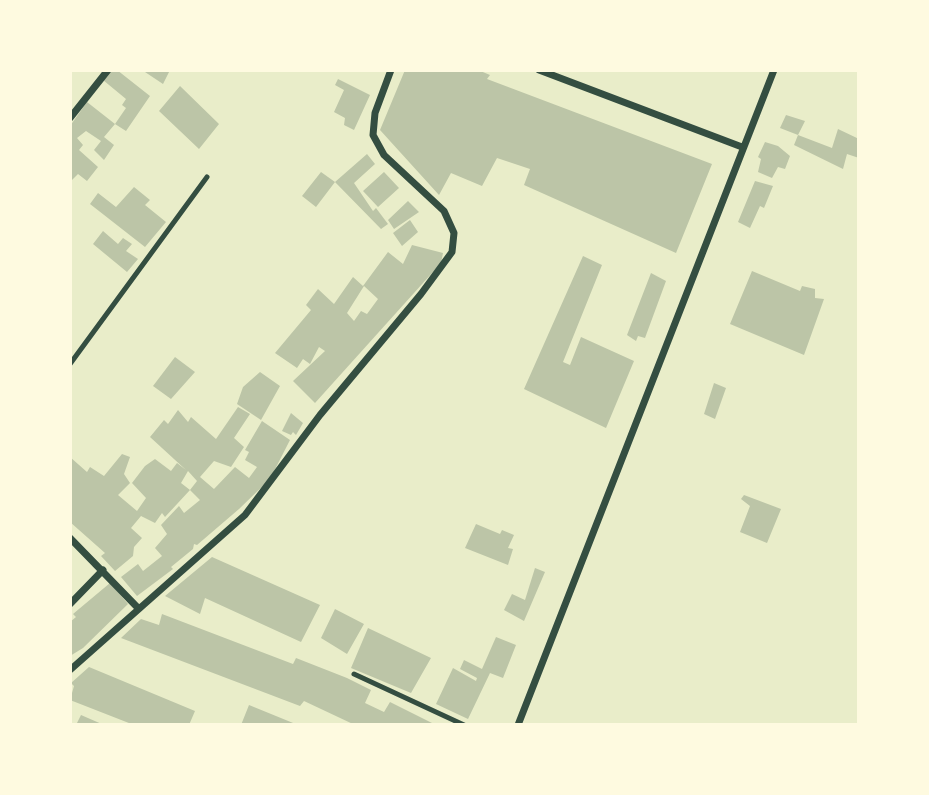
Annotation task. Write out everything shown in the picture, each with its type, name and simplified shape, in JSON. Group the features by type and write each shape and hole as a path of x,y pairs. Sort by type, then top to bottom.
{"street":[{"path":"70,118 108,70"},
{"path":"70,670 245,515 320,415 421,294 452,252 454,233 444,211 384,155 373,135 375,113 391,70"},
{"path":"539,70 742,147"},
{"path":"518,725 774,70"},
{"path":"70,538 138,608"},
{"path":"70,604 103,570"}],"lane":[{"path":"70,364 207,177"},
{"path":"354,674 464,725"}],"building":[{"path":"111,70 117,70 150,96 126,131 115,124 126,108 122,105 126,99 103,80"},
{"path":"142,70 170,70 163,84"},
{"path":"405,70 478,70 490,75 487,79 712,164 676,253 524,185 530,169 497,158 482,186 451,173 439,195 380,130"},
{"path":"338,79 370,95 354,130 344,125 345,118 334,112 344,90 335,85"},
{"path":"180,86 219,124 199,149 159,111"},
{"path":"87,102 115,124 104,137 114,145 104,160 94,150 101,141 86,131 77,138 83,145 79,150 98,167 87,181 78,174 70,182 70,126"},
{"path":"786,115 805,121 798,135 780,128"},
{"path":"838,129 859,139 859,158 847,154 843,169 794,145 798,135 832,148"},
{"path":"765,142 778,146 790,156 785,169 778,167 772,178 758,172 761,159 758,157"},
{"path":"367,154 375,164 354,183 373,211 376,208 388,224 381,229 335,182"},
{"path":"321,172 335,182 316,207 302,196"},
{"path":"384,172 399,188 378,207 363,191"},
{"path":"755,181 773,186 764,208 760,206 750,228 738,222"},
{"path":"134,187 150,200 145,205 166,222 145,247 90,204 98,193 116,207"},
{"path":"408,201 419,212 394,229 388,220"},
{"path":"410,220 418,232 402,246 393,233"},
{"path":"103,231 118,244 123,238 132,244 126,251 138,259 127,272 93,244"},
{"path":"412,245 443,253 441,263 315,403 293,381 325,351 319,347 310,364 303,359 297,368 275,353 311,310 306,305 318,289 334,304 353,277 363,286 388,252 403,264","holes":["364,286 378,299 367,314 361,311 354,321 347,313"]},
{"path":"583,256 602,265 563,362 570,365 581,337 634,361 606,428 524,389"},
{"path":"752,271 800,291 802,286 815,289 815,298 824,299 804,355 730,324"},
{"path":"651,273 666,281 645,338 638,336 636,341 627,335"},
{"path":"175,357 195,372 171,399 153,386"},
{"path":"260,372 280,386 261,420 237,404 243,387"},
{"path":"714,383 726,388 715,419 704,414"},
{"path":"238,407 250,414 234,438 244,447 231,467 214,461 200,477 214,489 235,467 249,478 257,467 245,460 249,452 245,450 262,421 290,440 270,479 197,545 194,544 193,549 171,567 173,569 137,596 121,577 138,564 143,571 162,556 155,548 167,534 161,525 179,506 184,513 200,500 190,490 165,517 162,513 155,523 141,516 131,528 142,538 134,547 133,556 115,571 101,556 105,553 70,522 70,457 87,472 90,467 104,476 122,454 130,457 124,474 130,483 118,495 137,511 146,498 132,483 145,466 155,459 171,471 177,463 186,470 150,437 164,420 168,424 178,410 188,422 191,417 216,439","holes":["188,471 197,481 190,490 181,483"]},
{"path":"291,413 303,423 296,435 282,431"},
{"path":"744,495 781,509 767,543 740,532 750,506 741,499"},
{"path":"476,524 500,534 502,530 514,535 508,548 513,549 508,565 465,548"},
{"path":"212,557 320,605 301,642 205,598 200,614 165,596"},
{"path":"535,568 545,572 524,621 504,610 512,594 525,600"},
{"path":"110,583 128,604 83,648 70,656 70,622 76,617 73,614"},
{"path":"335,609 364,624 347,654 321,638"},
{"path":"162,614 293,664 296,658 347,678 371,690 365,703 384,712 390,702 436,725 355,725 304,701 300,706 121,638 141,619 159,625"},
{"path":"368,628 431,658 411,693 351,668"},
{"path":"496,637 516,645 503,678 490,673 468,719 436,704 453,668 476,681 477,678 460,669 464,660 482,669"},
{"path":"89,667 195,711 189,725 134,725 70,700 74,686 71,683"},
{"path":"249,705 298,725 241,725"},
{"path":"81,715 104,725 81,725 77,723"}]}
